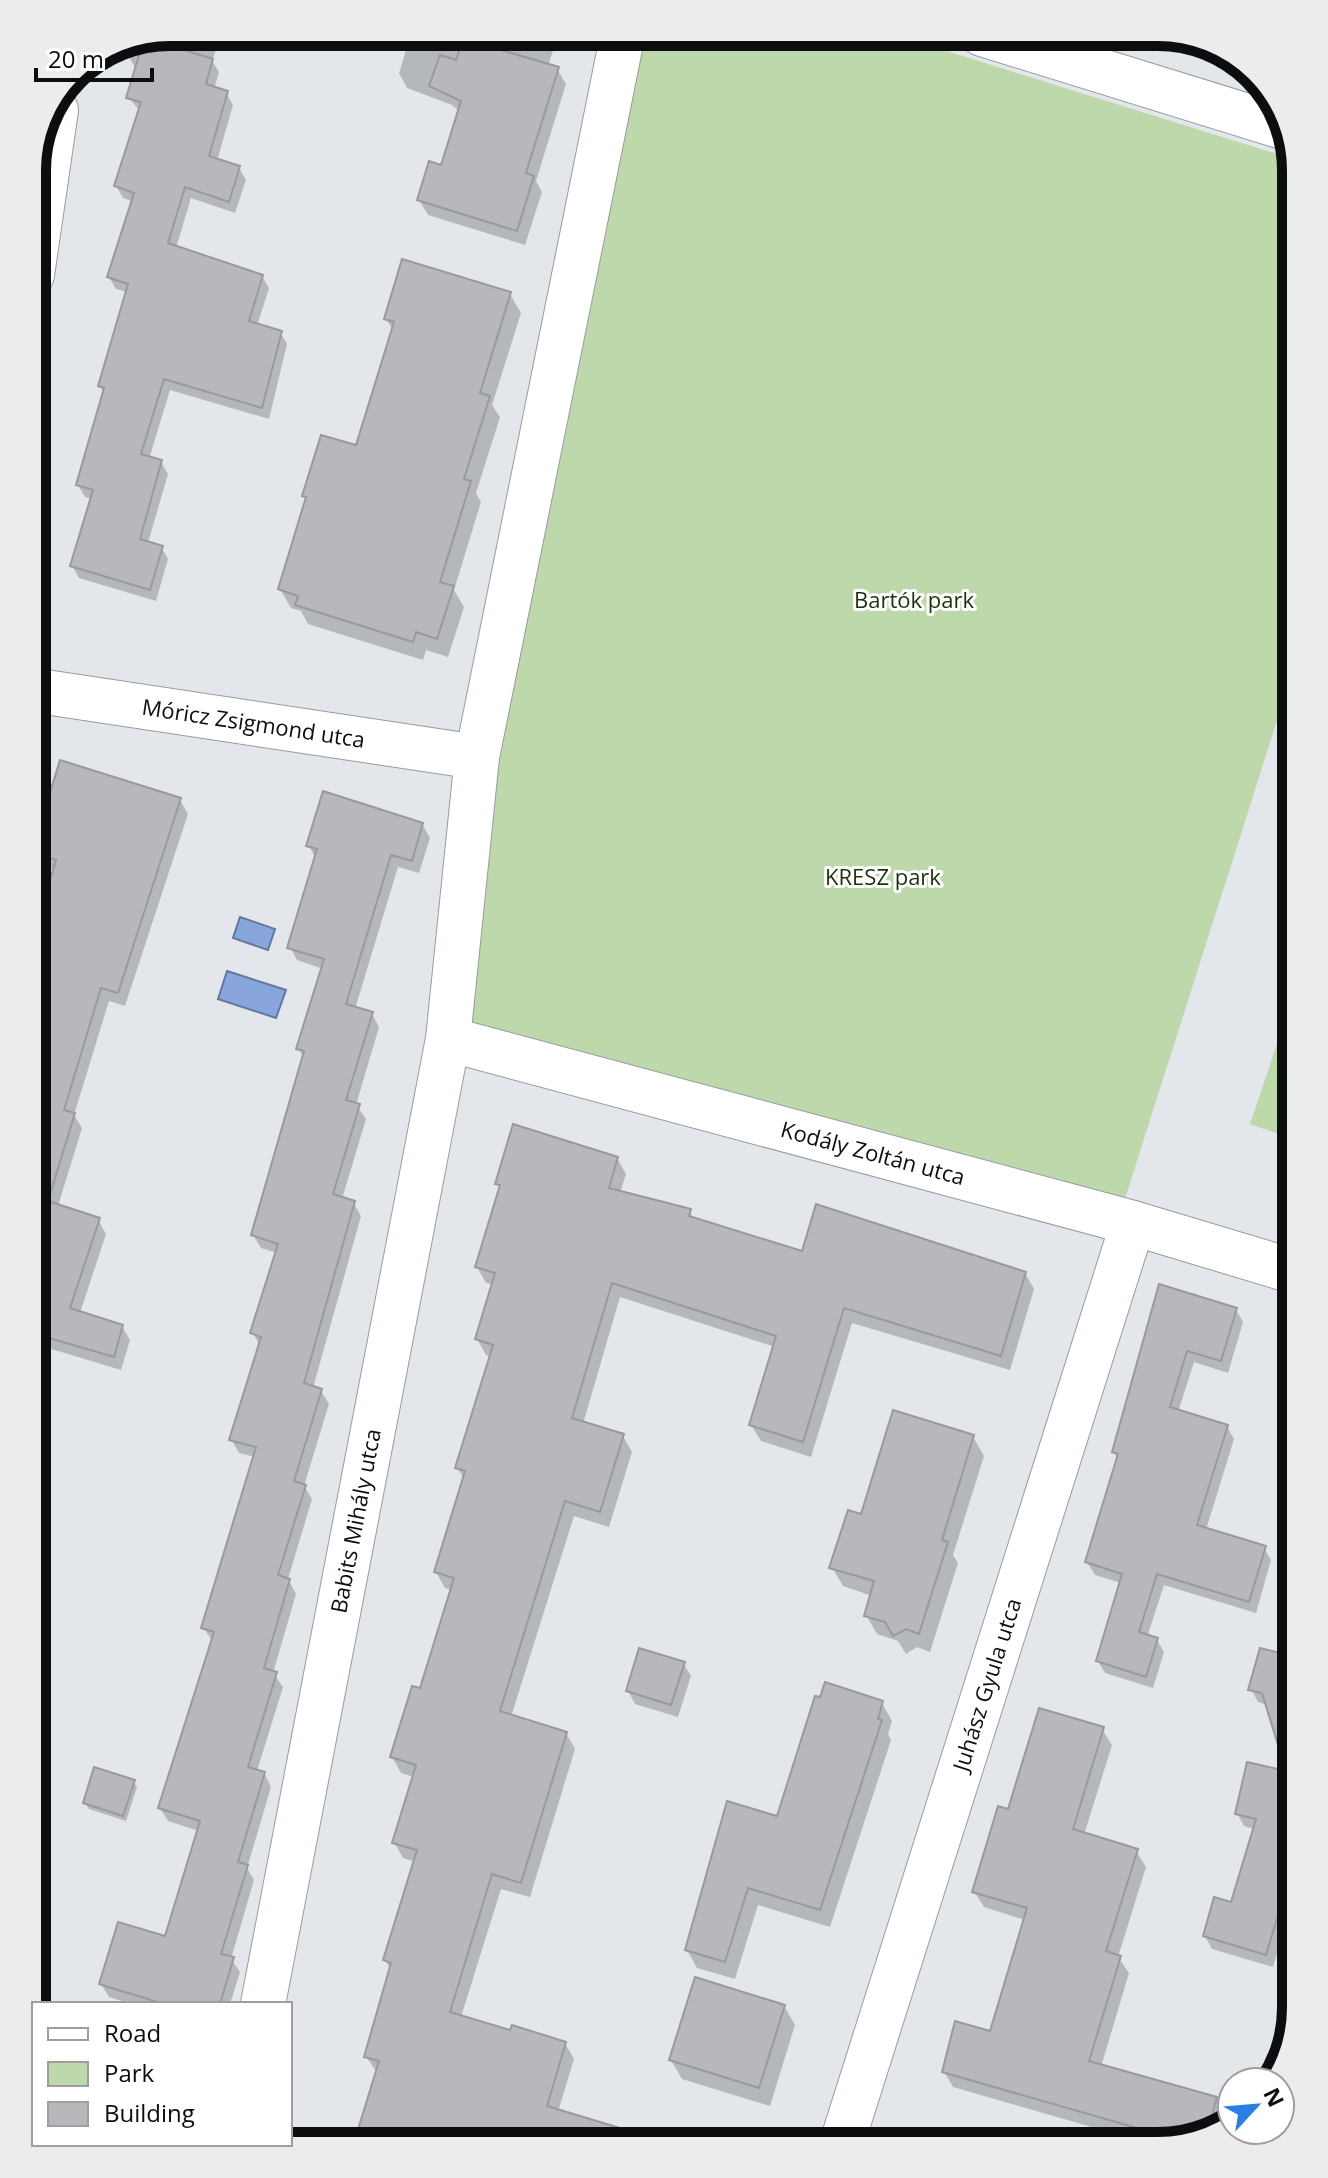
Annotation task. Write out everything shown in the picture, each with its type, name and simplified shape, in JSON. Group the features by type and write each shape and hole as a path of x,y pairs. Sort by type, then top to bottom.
{"street":[{"name":"Babits Mihály utca","path":"263,2002 448,1039 477,757 620,46"},
{"path":"1021,46 1273,124"},
{"path":"46,179 53,130"},
{"name":"Móricz Zsigmond utca","path":"46,692 477,757"},
{"name":"Kodály Zoltán utca","path":"448,1039 1133,1223 1282,1268"},
{"name":"Juhász Gyula utca","path":"845,2132 1133,1223"}],"green space":[{"name":"Bartók park","path":"634,46 930,46 1281,155 1282,705 1123,1205 470,1027 505,696"},
{"path":"1282,1029 1282,1135 1250,1124"}],"water":[{"path":"240,917 275,929 268,950 233,938"},
{"path":"227,971 286,990 276,1018 218,999"}],"building":[{"path":"171,46 213,59 206,84 228,91 209,156 240,166 229,202 185,187 168,243 263,275 249,321 282,331 262,408 164,379 141,454 162,460 140,539 163,546 150,590 70,566 93,490 76,485 104,388 98,386 128,284 107,277 134,193 114,186 141,102 126,98 141,49"},
{"path":"461,46 487,46 559,67 526,173 534,176 517,231 417,200 429,161 441,165 461,101 429,86 440,55 456,60"},
{"path":"402,259 511,292 480,393 490,396 464,479 471,481 440,582 454,586 437,639 416,632 413,642 295,605 298,596 278,589 321,435 356,445 394,322 384,319"},
{"path":"60,760 181,798 118,993 101,988 64,1110 75,1113 48,1201 100,1218 70,1308 123,1325 114,1357 46,1337 46,893 56,860 46,856 46,806"},
{"path":"323,791 423,823 412,861 391,855 346,1004 373,1012 346,1100 360,1104 333,1194 355,1201 304,1383 322,1389 294,1481 306,1485 278,1575 290,1579 264,1668 277,1672 248,1767 265,1772 238,1862 248,1865 221,1954 234,1957 221,2002 158,2002 99,1984 118,1922 165,1936 200,1821 158,1808 214,1632 201,1628 256,1447 229,1440 261,1337 250,1333 278,1244 251,1235 304,1051 296,1049 324,959 287,948 317,849 306,846"},
{"path":"513,1124 618,1157 609,1188 691,1209 689,1216 802,1251 816,1204 1026,1272 1001,1356 844,1308 803,1442 749,1425 776,1336 612,1283 572,1418 624,1434 600,1512 565,1501 500,1711 567,1732 521,1883 492,1874 450,2012 510,2030 512,2025 566,2042 547,2106 633,2132 357,2132 379,2061 364,2057 391,1963 383,1960 417,1850 392,1843 416,1765 390,1757 412,1686 420,1688 454,1578 434,1572 465,1471 455,1468 493,1345 475,1339 495,1273 475,1267 500,1185 495,1184"},
{"path":"1159,1284 1237,1308 1221,1361 1187,1351 1170,1407 1228,1425 1197,1525 1266,1546 1249,1602 1157,1574 1139,1632 1158,1638 1146,1677 1096,1661 1122,1574 1085,1562 1118,1454 1112,1452"},
{"path":"893,1410 974,1435 942,1540 948,1542 919,1634 906,1629 893,1636 885,1622 864,1616 874,1581 829,1568 848,1510 861,1514"},
{"path":"639,1648 685,1662 671,1705 626,1691"},
{"path":"1260,1648 1282,1654 1282,1758 1262,1693 1248,1690"},
{"path":"825,1682 883,1701 878,1719 882,1720 820,1910 748,1888 725,1962 685,1950 727,1801 777,1816 815,1696 820,1697"},
{"path":"1039,1708 1104,1727 1073,1829 1138,1849 1106,1951 1121,1956 1089,2061 1216,2097 1211,2120 1190,2128 1151,2132 942,2072 955,2021 990,2031 1027,1908 972,1892 998,1806 1008,1809"},
{"path":"1247,1762 1282,1770 1282,1902 1266,1955 1203,1936 1214,1897 1231,1902 1256,1819 1235,1814"},
{"path":"94,1767 135,1780 123,1816 83,1803"},
{"path":"695,1977 785,2005 759,2088 669,2060"}],"park label":[{"name":"KRESZ park","path":"883,877"}]}
